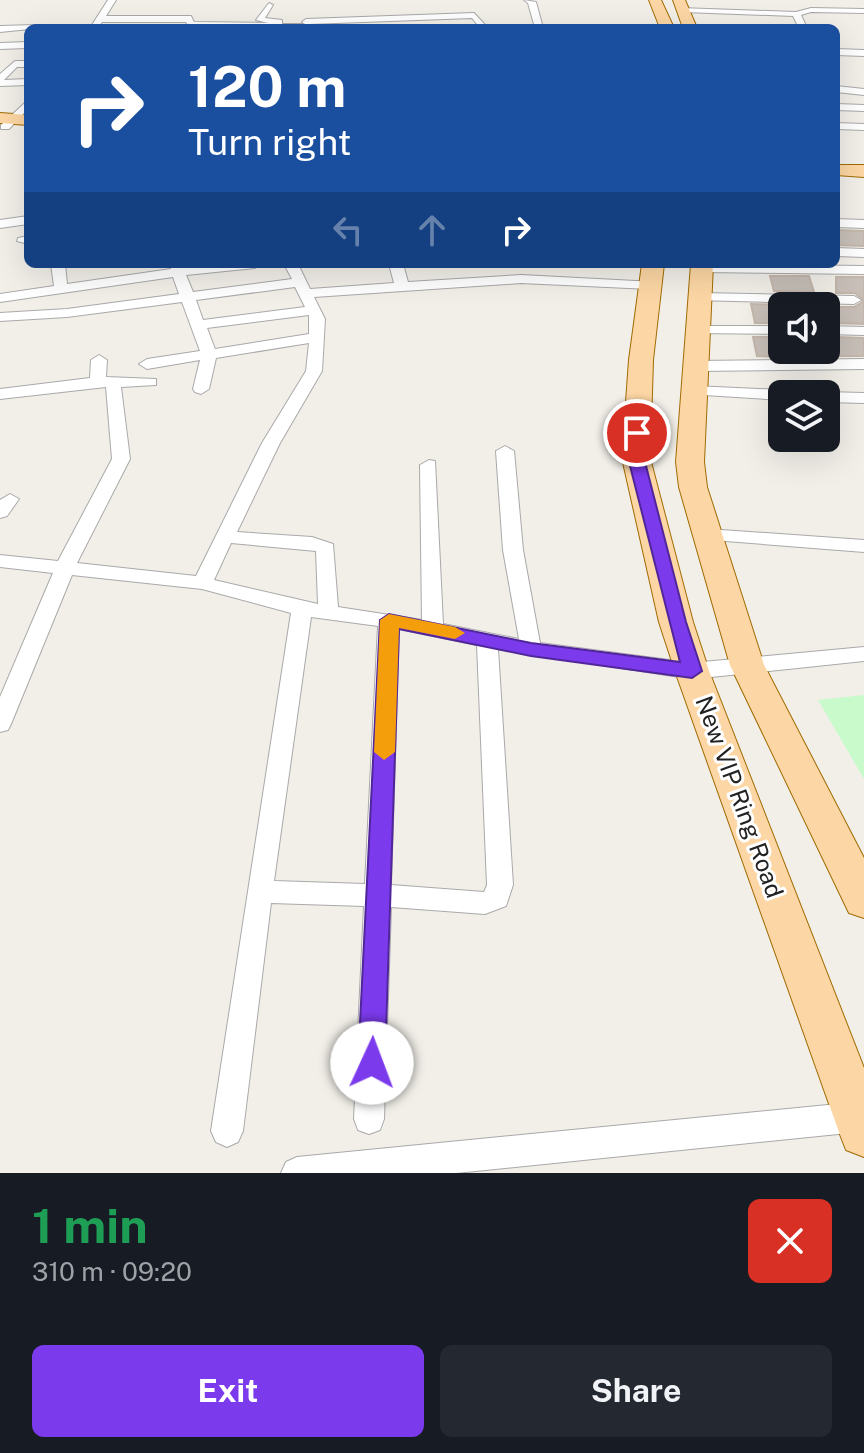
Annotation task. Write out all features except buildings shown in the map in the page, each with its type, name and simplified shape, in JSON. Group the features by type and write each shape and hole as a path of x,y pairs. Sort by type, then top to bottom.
{"main road":[{"path":"655,0 665,24"},
{"path":"681,5 688,24"},
{"path":"840,167 864,165"},
{"path":"840,168 864,171"},
{"name":"New VIP Ring Road","path":"652,275 636,458 676,622 861,1124"},
{"path":"701,276 690,475 747,665 864,900"}],"street":[{"path":"97,24 112,0"},
{"path":"528,0 532,2 538,24"},
{"path":"814,0 818,10"},
{"path":"851,0 860,11"},
{"path":"269,5 262,22 286,24"},
{"path":"359,9 470,5 481,24"},
{"path":"681,5 796,14 818,10 860,11"},
{"path":"103,16 205,12"},
{"path":"796,14 801,24"},
{"path":"339,24 474,15"},
{"path":"103,16 191,19 189,24"},
{"path":"0,29 24,28"},
{"path":"840,52 864,53 857,42"},
{"path":"0,46 24,45"},
{"path":"0,63 24,64"},
{"path":"0,81 15,64"},
{"path":"0,81 24,82"},
{"path":"840,89 864,92"},
{"path":"840,107 864,108"},
{"path":"840,126 864,127"},
{"path":"0,224 24,221"},
{"path":"840,223 864,224"},
{"path":"840,252 864,253"},
{"path":"58,268 61,289"},
{"path":"0,298 177,268 209,354 201,389"},
{"path":"202,583 271,443 314,371 318,319 293,268"},
{"path":"397,268 402,287"},
{"path":"701,276 864,270"},
{"path":"0,317 304,288 402,287 652,275"},
{"path":"701,276 854,300"},
{"path":"198,325 314,310"},
{"path":"698,330 768,330"},
{"path":"840,330 864,331"},
{"path":"147,364 317,337"},
{"path":"0,724 65,567 121,459 99,360"},
{"path":"695,378 864,364"},
{"path":"695,378 768,392"},
{"path":"0,394 106,382 150,382"},
{"path":"840,397 864,398"},
{"path":"505,451 513,550 531,649"},
{"path":"429,465 433,629"},
{"path":"707,535 864,546"},
{"path":"226,537 312,543 326,548 328,612"},
{"path":"0,561 202,583 302,609 389,620 531,649 692,671 864,654"},
{"path":"227,1131 302,609"},
{"path":"369,1119 389,620"},
{"path":"259,892 378,895 485,903 497,898 499,869 487,639"},
{"path":"297,1173 861,1124"}],"green space":[{"path":"864,695 864,779 818,700"}],"slow traffic":[{"path":"384,752 389,620 455,633"}],"route":[{"path":"372,1063 389,620 531,649 692,671 676,622 636,458 637,433"}]}
